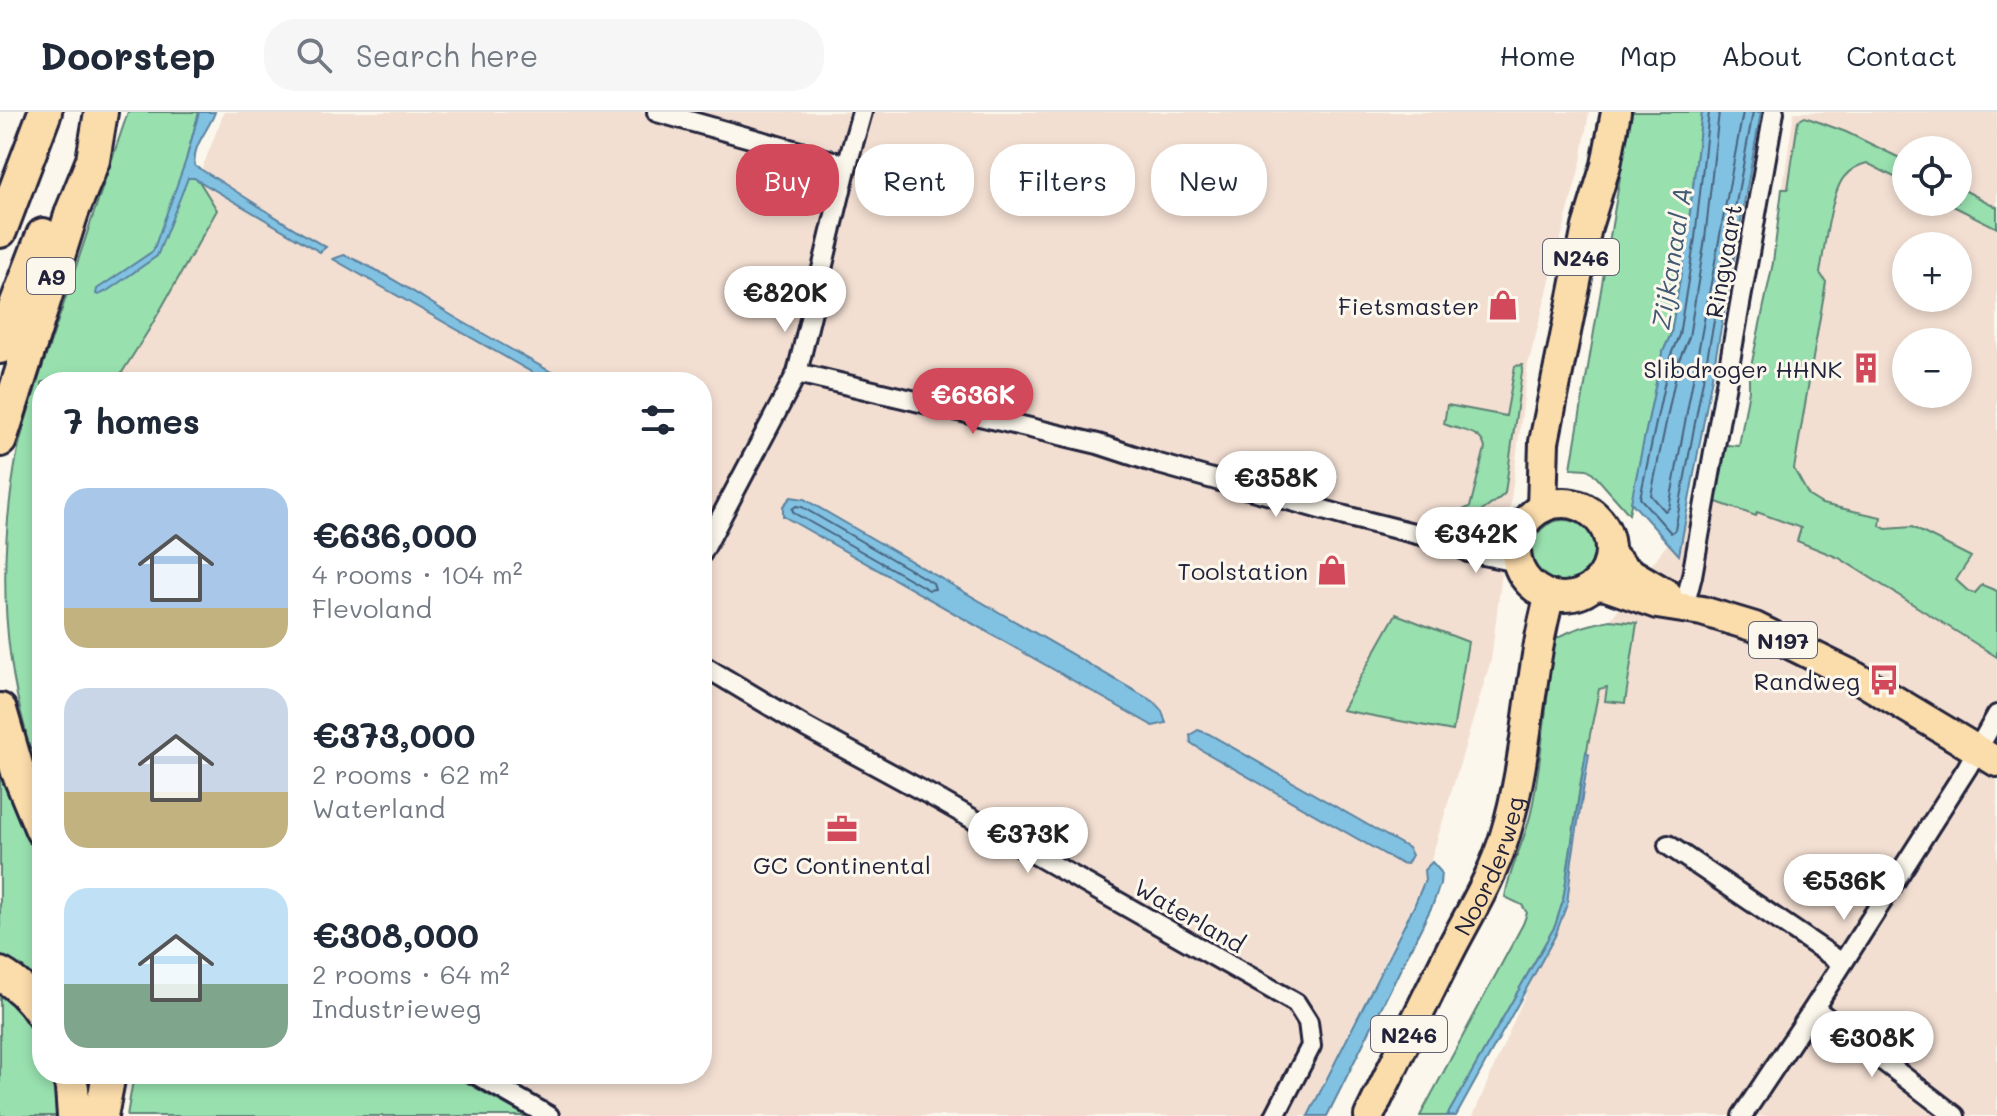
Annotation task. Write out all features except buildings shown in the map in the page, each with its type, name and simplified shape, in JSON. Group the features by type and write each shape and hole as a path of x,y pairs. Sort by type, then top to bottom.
{"highway":[{"path":"0,168 43,112"},
{"path":"0,231 43,112"},
{"name":"A9","path":"0,347 91,112"},
{"name":"A9","path":"0,440 72,212 93,160 101,112"},
{"path":"0,710 18,772 32,806"},
{"path":"0,974 32,1001"},
{"path":"71,1084 74,1116"},
{"path":"101,1116 107,1084"}],"main road":[{"name":"N246","path":"1542,508 1544,442 1587,227 1606,165 1616,112"},
{"name":"N246","path":"1552,403 1554,440 1567,487 1577,505 1598,518 1609,540 1610,553"},
{"path":"1577,505 1553,504 1526,520 1517,549 1521,573 1538,590 1565,597 1594,585 1602,576 1610,553"},
{"name":"N197","path":"1610,553 1626,570 1684,607"},
{"name":"N197","path":"1594,585 1606,586 1657,604 1684,607 1755,627 1876,688 1988,756"},
{"name":"Noorderweg","path":"1369,1116 1484,887 1505,837 1517,787 1550,595"}],"street":[{"path":"657,112 847,165"},
{"path":"712,534 797,373 862,112"},
{"name":"Ringvaart","path":"1684,607 1774,112"},
{"path":"797,373 1098,444 1345,516 1453,543 1478,536 1517,549"},
{"name":"Waterland","path":"712,671 807,728 1296,1003 1308,1022 1311,1046 1275,1116"},
{"path":"1742,1116 1842,963 1988,756 1997,715"},
{"path":"1668,845 1842,963"},
{"path":"1814,1008 1955,1116"},
{"path":"493,1084 549,1116"}],"shaded area":[{"path":"224,112 1589,112 1581,162 1528,365 1491,660 1425,880 1307,1116 205,1116 211,1084 712,1084 712,372 112,372 161,274"},
{"path":"1794,112 1997,112 1997,1116 1473,1116 1558,918 1610,620 1745,441"}],"green space":[{"path":"128,112 199,112 186,160 217,210 150,328 122,372 41,372"},
{"path":"1631,112 1702,112 1687,237 1671,334 1662,354 1629,514 1592,472 1571,468"},
{"path":"1805,117 1892,154 1892,176 1867,163 1847,174 1836,194 1820,273 1826,282 1794,469 1809,496 1822,504 1881,517 1880,526 1886,529 1912,527 1971,557 1956,580 1975,593 1982,585 1997,591 1997,657 1839,558 1797,541 1801,528 1708,499 1722,449 1727,445 1739,446 1749,376 1773,263 1782,189 1788,189 1798,121"},
{"path":"1972,194 1997,207 1997,228 1972,216"},
{"path":"1523,365 1505,493 1466,520 1465,526 1445,525 1450,515 1470,507 1485,448 1474,434 1444,424 1447,405 1506,416 1515,366"},
{"path":"32,400 32,760 25,743 26,732 17,697 7,627 8,520 18,449"},
{"path":"1558,520 1570,520 1587,529 1594,540 1594,564 1587,575 1570,584 1558,584 1546,579 1537,570 1532,558 1532,546 1537,534 1546,525"},
{"path":"1396,614 1468,642 1453,731 1342,710"},
{"path":"1610,620 1637,623 1625,703 1605,701 1607,687 1599,689 1581,780 1563,901 1555,926 1447,1116 1420,1116 1527,913 1522,905 1505,897 1532,808 1554,637"},
{"path":"0,750 32,822 32,992 0,965"},
{"path":"0,994 32,1025 32,1084 56,1084 58,1116 0,1116"},
{"path":"132,1084 469,1084 526,1116 127,1116"}],"water":[{"path":"199,112 215,112 198,145 195,166 326,247 320,252 194,178 188,178 157,256 107,291 96,294 97,289 153,251 186,160"},
{"path":"1702,112 1761,112 1679,555 1631,502 1662,354 1671,334 1687,237"},
{"path":"344,255 359,261 551,372 531,372 333,259"},
{"path":"791,497 804,499 1154,702 1162,711 1166,723 1153,726 783,516 783,506"},
{"path":"1198,730 1408,848 1412,855 1407,864 1400,863 1203,751 1191,743 1190,735"},
{"path":"1586,752 1589,754 1567,904 1555,936 1456,1116 1447,1116 1555,926 1563,901"},
{"path":"1432,862 1441,872 1433,904 1327,1116 1308,1116 1414,906 1425,880 1424,870"}],"place":[{"name":"Fietsmaster","path":"1503,305"},
{"name":"Slibdroger HHNK","path":"1866,368"},
{"name":"Toolstation","path":"1332,570"},
{"name":"Randweg","path":"1884,680"},
{"name":"GC Continental","path":"842,829"}],"water label":[{"name":"Zijkanaal A","path":"1671,258"}]}
